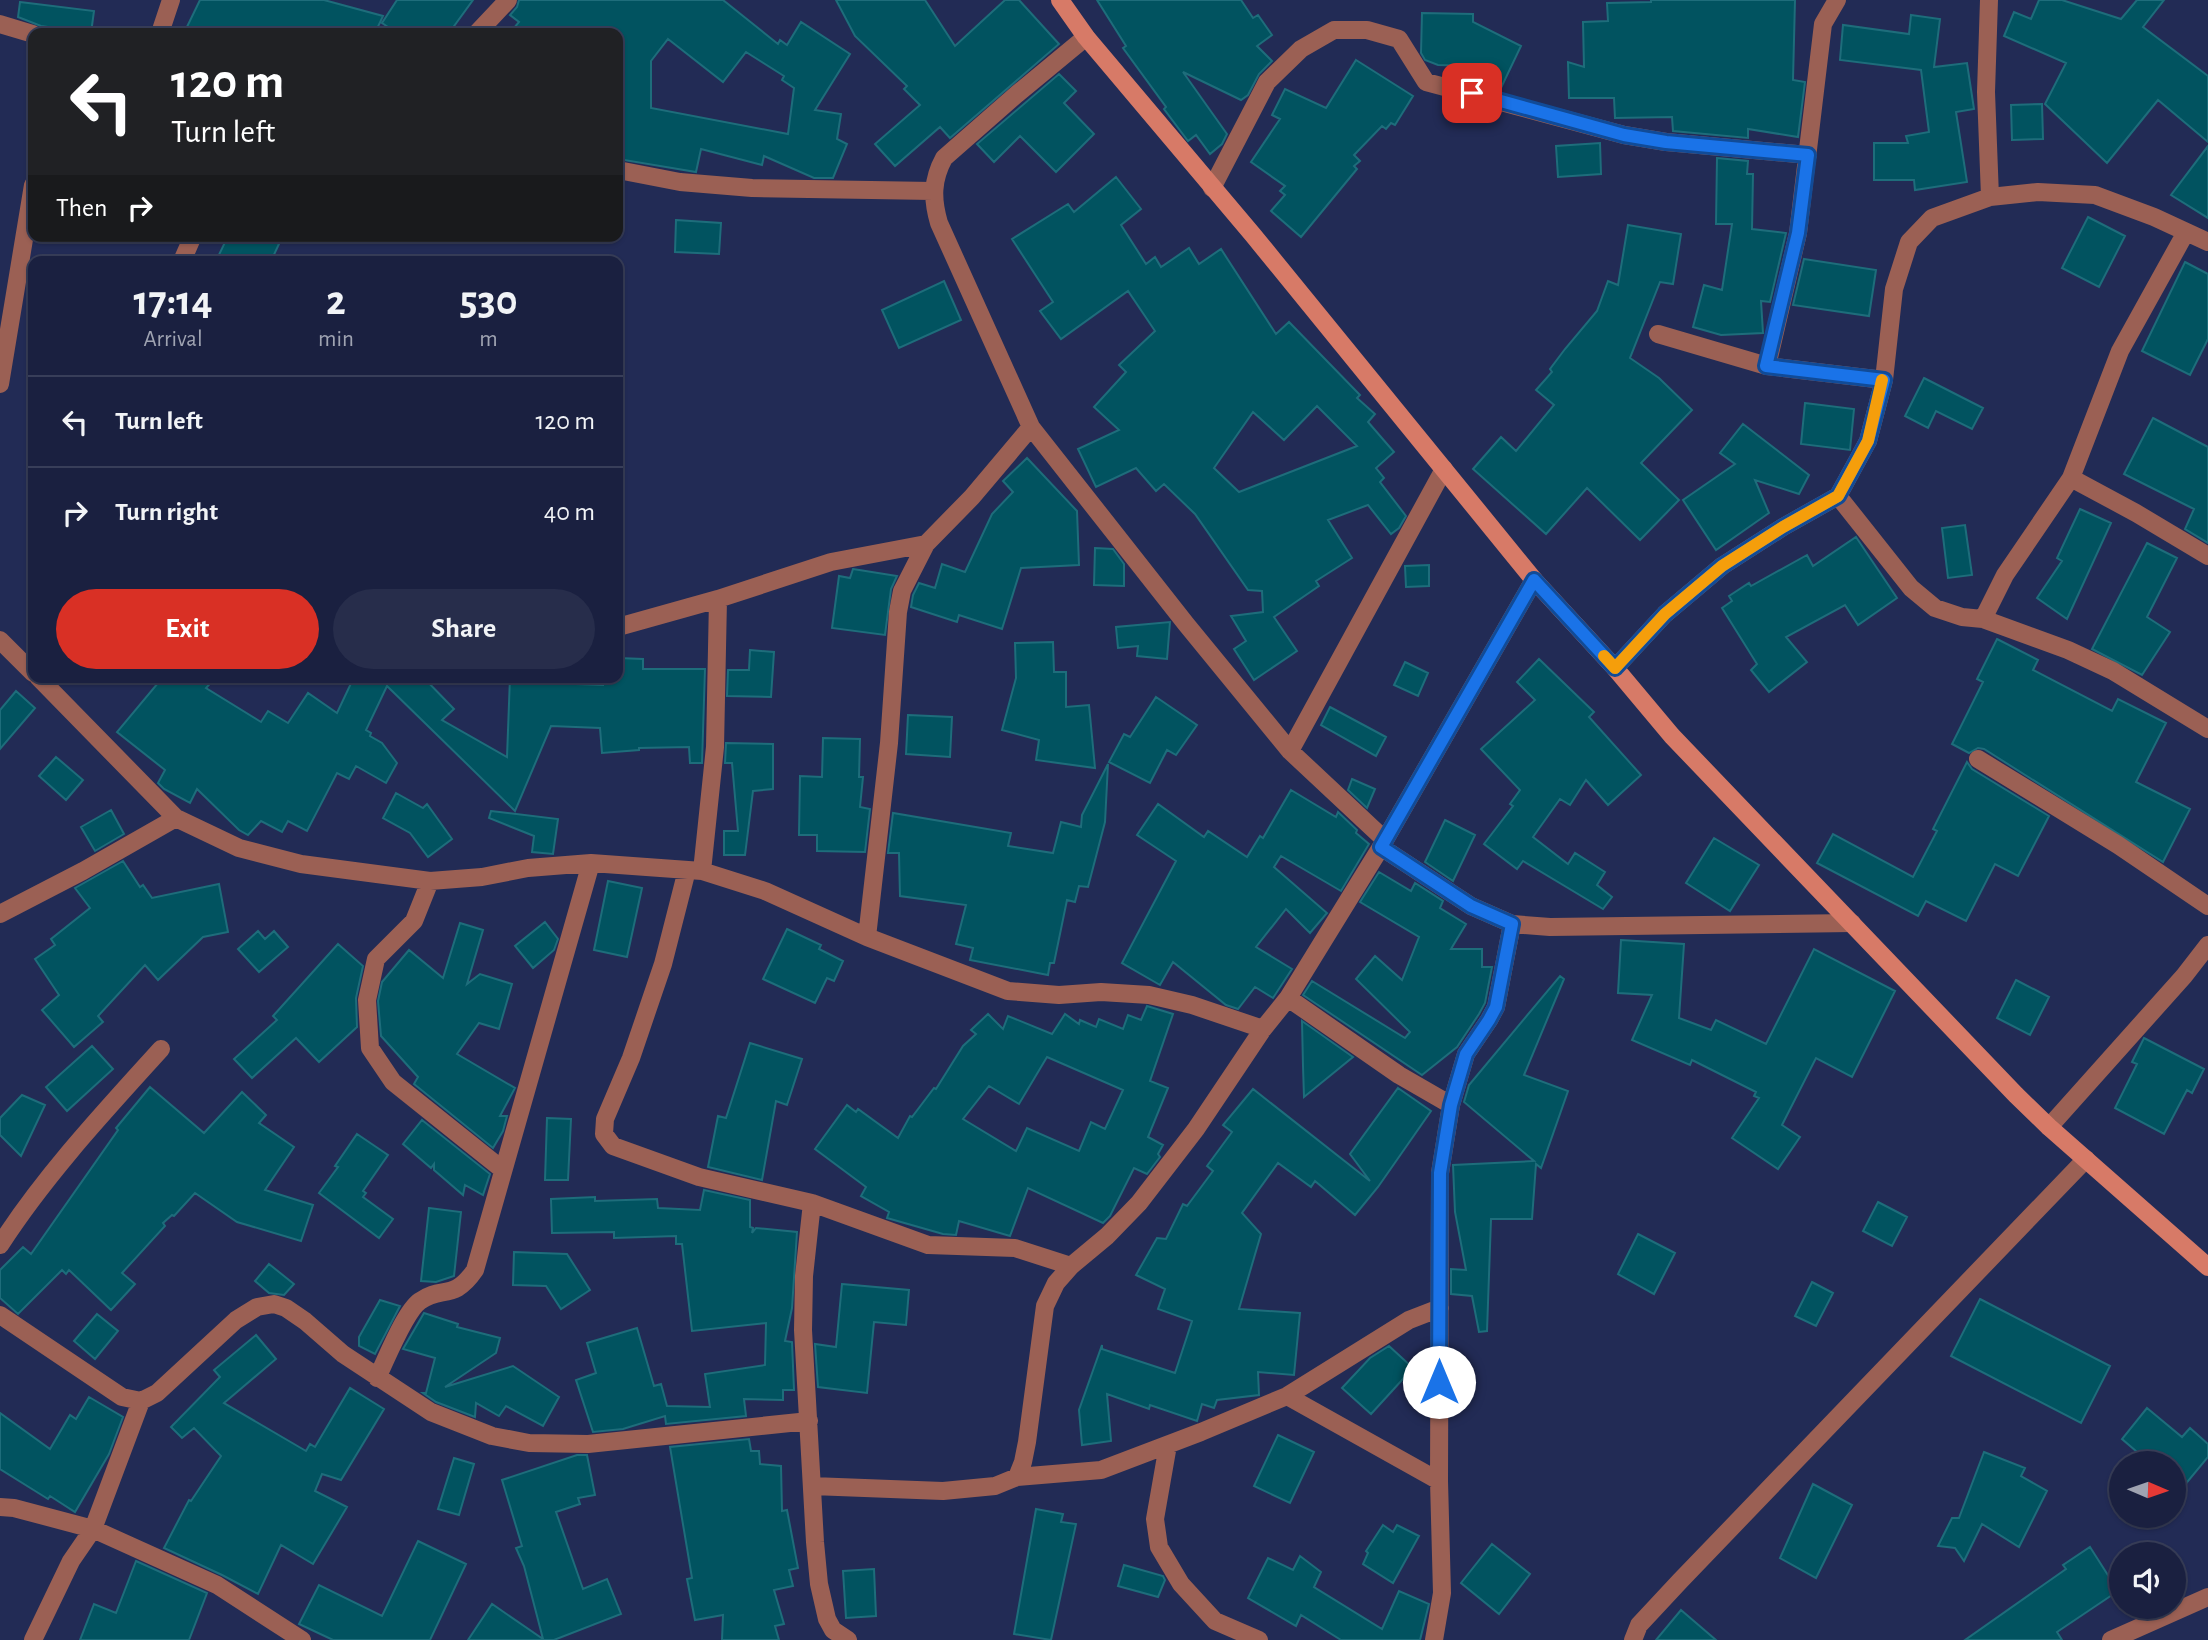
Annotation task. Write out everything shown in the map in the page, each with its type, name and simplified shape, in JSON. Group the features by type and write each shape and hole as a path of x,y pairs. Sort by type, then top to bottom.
{"street":[{"path":"162,28 171,0"},
{"path":"482,28 508,0"},
{"path":"1060,0 1086,37 1534,580 1615,668 1671,736 2049,1127 2208,1267"},
{"path":"1766,366 1798,233 1823,24 1837,0"},
{"path":"1988,0 1986,92 1990,197"},
{"path":"0,24 28,32"},
{"path":"1212,188 1267,82 1301,49 1334,30 1367,30 1399,39 1426,82 1624,135 1666,142 1808,155"},
{"path":"1086,37 944,158 937,171 933,191 939,223 1031,428 1290,751 1382,843 1471,906 1512,924 1550,927 1852,923"},
{"path":"623,171 680,182 752,188 933,191"},
{"path":"1615,668 1665,614 1722,566 1838,496 1868,441 1884,380 1894,289 1909,242 1932,218 1990,197 2038,191 2095,195 2154,217 2208,242"},
{"path":"0,384 28,215"},
{"path":"1983,619 2006,575 2071,478 2120,351 2186,232"},
{"path":"1658,334 1766,366 1884,380"},
{"path":"867,937 889,743 898,612 902,591 926,544 972,497 1031,428"},
{"path":"1290,751 1444,469"},
{"path":"2071,478 2208,556"},
{"path":"1838,496 1911,588 1935,608 1962,617 1983,619 2068,650 2113,671 2208,729"},
{"path":"623,625 718,599 831,562 926,544"},
{"path":"1017,1477 1027,1442 1045,1306 1056,1283 1139,1203 1196,1129 1263,1029 1288,998 1382,843 1534,580"},
{"path":"718,599 715,747 694,871 631,1058 605,1119 604,1134 613,1146 699,1177 812,1203 928,1245 1015,1248 1071,1266"},
{"path":"0,640 28,668"},
{"path":"44,683 176,818 239,848 301,864 430,881 592,863 694,871 765,891 867,937 1008,991 1059,995 1101,992 1149,995 1192,1005 1263,1029"},
{"path":"1978,759 2118,845 2208,906"},
{"path":"0,914 176,818"},
{"path":"377,1378 408,1315 418,1301 457,1289 466,1284 475,1270 592,863"},
{"path":"430,881 414,921 376,959 367,1000 370,1048 393,1082 503,1170"},
{"path":"1434,1640 1442,1593 1439,1481 1440,1173 1451,1105 1466,1054 1496,1007 1512,924"},
{"path":"2049,1127 2184,976 2208,945"},
{"path":"1288,998 1399,1075 1451,1105"},
{"path":"0,1245 25,1206 71,1149 161,1049"},
{"path":"1633,1640 1639,1625 2085,1159"},
{"path":"812,1203 804,1276 803,1330 819,1584 827,1619 833,1630 848,1640"},
{"path":"0,1315 122,1396 141,1401 157,1393 236,1320 257,1307 274,1304 286,1308 305,1321 343,1354 431,1412 492,1436 530,1443 588,1444 809,1420"},
{"path":"812,1486 943,1491 995,1486 1017,1477 1101,1470 1287,1395 1409,1320 1440,1308"},
{"path":"1287,1395 1439,1481"},
{"path":"33,1640 71,1560 93,1529 141,1401"},
{"path":"1168,1445 1155,1519 1159,1547 1181,1584 1215,1621 1259,1640"},
{"path":"0,1507 14,1508 93,1529 217,1585 302,1640"},
{"path":"2112,1640 2208,1597"}],"building":[{"path":"200,0 324,0 383,16 377,28 186,28"},
{"path":"397,0 473,0 453,28 390,28 382,23"},
{"path":"519,0 723,0 778,44 780,40 787,45 801,22 850,54 815,110 841,114 837,139 847,144 833,178 814,178 764,156 762,165 701,149 696,172 623,160 623,28 514,28 519,22 510,15","holes":["668,39 723,82 746,52 784,76 782,80 794,88 788,134 651,108 651,61"]},
{"path":"836,0 925,0 955,46 1005,0 1019,0 1059,44 950,138 940,127 895,166 875,144 920,105 904,89 907,86 855,36"},
{"path":"1097,0 1241,0 1253,18 1258,15 1272,35 1257,46 1272,61 1259,74 1248,95 1241,100 1183,72 1227,134 1222,144 1210,154 1196,135 1188,141 1164,109 1166,107 1123,48 1126,46"},
{"path":"1651,0 1795,0 1793,80 1805,82 1798,137 1748,129 1748,138 1673,131 1672,117 1615,118 1614,98 1569,98 1568,62 1584,67 1583,22 1608,21 1607,3"},
{"path":"2039,0 2062,0 2121,19 2137,0 2164,0 2143,27 2208,76 2208,142 2158,100 2107,163 2045,104 2066,63 2004,36 2014,12 2031,19"},
{"path":"20,2 94,11 92,28 41,26 18,17"},
{"path":"1422,13 1473,14 1473,22 1521,46 1500,90 1466,79 1472,66 1438,65 1425,60 1421,53"},
{"path":"1911,15 1940,19 1934,67 1967,63 1974,109 1956,112 1967,182 1915,190 1914,180 1874,180 1874,143 1908,143 1906,136 1929,132 1921,70 1840,60 1843,25 1909,34"},
{"path":"1356,60 1413,96 1395,125 1391,123 1386,129 1382,126 1354,155 1360,161 1354,166 1357,169 1301,237 1271,211 1285,195 1280,191 1285,186 1251,162 1280,119 1272,115 1285,89 1326,108"},
{"path":"1059,74 1076,91 1064,103 1094,134 1056,172 1020,136 994,162 977,144"},
{"path":"2042,104 2043,139 2012,140 2011,105"},
{"path":"1600,143 1601,174 1558,177 1556,146"},
{"path":"2208,146 2208,218 2171,195"},
{"path":"1717,158 1748,161 1747,174 1753,174 1752,229 1786,233 1770,302 1761,301 1763,333 1721,335 1693,327 1704,285 1722,290 1732,224 1716,224"},
{"path":"1116,177 1141,209 1121,225 1146,264 1155,257 1161,267 1189,248 1199,264 1221,249 1276,334 1289,322 1360,395 1357,398 1375,414 1368,422 1394,452 1376,468 1384,478 1380,482 1406,516 1399,528 1391,534 1368,505 1328,520 1352,558 1316,581 1319,586 1274,617 1297,651 1254,680 1234,649 1246,641 1231,616 1263,612 1262,591 1248,590 1195,514 1164,484 1156,491 1136,468 1096,487 1078,449 1119,430 1094,407 1126,372 1119,365 1155,331 1128,291 1061,339 1040,311 1053,302 1012,239 1068,204 1074,212","holes":["1317,406 1357,446 1239,492 1214,468 1253,412 1284,440"]},
{"path":"2088,217 2125,236 2099,287 2062,268"},
{"path":"676,220 721,223 719,254 675,252"},
{"path":"1628,225 1681,234 1673,284 1660,282 1630,358 1659,378 1692,410 1641,463 1679,500 1640,540 1587,488 1546,534 1473,469 1501,437 1516,451 1554,405 1536,390 1552,372 1550,369 1565,349 1597,311 1608,281 1618,285"},
{"path":"225,242 279,244 273,256 218,256"},
{"path":"1804,259 1876,270 1869,316 1793,305"},
{"path":"2185,262 2208,274 2208,339 2190,375 2142,351"},
{"path":"944,281 961,320 899,348 882,310"},
{"path":"1924,378 1983,408 1972,429 1936,411 1928,428 1905,416"},
{"path":"1805,403 1854,409 1850,450 1801,444"},
{"path":"2153,418 2208,447 2208,543 2185,529 2194,509 2124,474"},
{"path":"1743,424 1809,475 1799,494 1755,480 1769,513 1716,550 1683,500 1735,464 1720,453"},
{"path":"1027,458 1077,511 1079,565 1021,568 1002,629 959,615 957,622 911,607 919,583 935,588 942,564 965,572 992,514 1013,492 1003,481"},
{"path":"2080,509 2111,523 2067,619 2037,598 2062,561 2057,558"},
{"path":"1965,525 1972,575 1948,578 1942,528"},
{"path":"1856,537 1897,598 1858,625 1845,605 1786,637 1807,662 1769,692 1751,670 1757,664 1722,608 1732,601 1729,596 1749,583 1751,586 1807,555 1813,566"},
{"path":"2147,543 2177,558 2147,617 2170,632 2142,675 2092,649"},
{"path":"1095,548 1113,549 1124,564 1124,586 1094,585"},
{"path":"1429,565 1429,586 1406,587 1405,566"},
{"path":"853,569 897,576 891,589 885,635 832,628 839,576 850,578"},
{"path":"1170,622 1167,659 1137,656 1138,646 1118,648 1116,627"},
{"path":"1997,639 2038,660 2033,670 2112,711 2118,699 2166,723 2136,782 2190,809 2163,862 1984,749 1978,748 1969,753 1952,744 1983,682 1977,679"},
{"path":"1053,642 1054,672 1066,672 1066,707 1089,705 1095,768 1036,760 1039,740 1002,730 1016,678 1015,643"},
{"path":"750,650 774,652 771,697 727,696 728,670 749,670"},
{"path":"623,658 643,659 643,669 705,669 702,763 690,763 689,747 639,748 602,753 600,728 551,726 515,811 387,686 366,730 371,733 370,736 382,743 397,763 386,783 356,766 349,779 337,773 307,831 288,821 282,832 261,821 248,835 239,830 197,789 190,803 164,789 158,783 165,770 117,732 158,683 211,683 206,688 261,722 268,711 288,723 308,693 337,713 351,683 429,683 454,709 442,720 507,757 510,683 623,683"},
{"path":"1539,659 1594,712 1589,717 1641,775 1608,805 1586,780 1570,805 1560,799 1533,837 1568,864 1575,853 1605,872 1597,885 1612,897 1603,909 1523,861 1517,869 1484,844 1513,806 1510,804 1520,790 1481,749 1535,700 1517,682"},
{"path":"1405,662 1428,673 1418,696 1394,685"},
{"path":"16,691 35,708 0,749 0,710"},
{"path":"1156,697 1197,725 1176,755 1167,750 1150,783 1109,762 1124,734 1130,737"},
{"path":"1330,707 1386,737 1376,756 1321,725"},
{"path":"908,715 952,717 950,757 906,754"},
{"path":"823,738 860,739 859,777 863,777 860,807 870,809 865,852 817,851 817,835 799,835 800,776 822,777"},
{"path":"726,743 773,744 773,789 753,791 745,855 724,855 724,831 738,831 732,763 725,763"},
{"path":"56,757 83,780 66,800 39,776"},
{"path":"1967,762 1972,769 2049,816 2018,876 1995,864 1966,921 1926,901 1918,916 1817,863 1833,834 1913,877 1937,831 1933,829"},
{"path":"1108,764 1105,822 1088,887 1079,886 1075,902 1067,900 1054,963 1050,963 1048,975 970,960 973,948 956,944 966,905 900,896 899,853 888,853 893,813 1011,833 1008,846 1053,853 1061,822 1081,827 1082,815"},
{"path":"1352,779 1375,789 1367,808 1348,790"},
{"path":"1291,790 1336,817 1338,812 1369,844 1341,891 1281,856 1274,867 1327,913 1310,933 1286,909 1256,947 1292,969 1273,998 1255,987 1238,1009 1226,1005 1173,962 1160,985 1122,963 1176,861 1137,835 1158,804 1204,837 1208,831 1247,857 1260,836 1263,838"},
{"path":"396,793 423,808 427,804 452,839 428,857 410,833 383,818"},
{"path":"111,810 124,834 95,851 81,827"},
{"path":"491,811 558,819 553,854 532,852 534,836 489,818"},
{"path":"1445,820 1475,835 1453,881 1425,862"},
{"path":"1714,838 1759,865 1730,911 1686,883"},
{"path":"123,861 140,887 143,885 152,898 219,884 228,932 203,937 158,980 145,965 98,1016 103,1022 74,1047 42,1010 59,995 35,959 55,945 51,939 90,908 75,888"},
{"path":"1379,872 1411,891 1415,883 1443,901 1440,908 1466,924 1451,949 1482,949 1482,967 1492,967 1485,1003 1479,1014 1457,1047 1422,1075 1303,995 1312,981 1405,1038 1410,1032 1356,979 1375,956 1402,980 1419,937 1360,902"},
{"path":"608,881 642,888 627,957 594,950"},
{"path":"545,922 558,939 554,950 533,968 515,946"},
{"path":"460,923 483,930 467,984 480,974 512,984 499,1029 479,1023 457,1054 515,1088 500,1116 507,1116 503,1131 493,1148 414,1084 418,1077 381,1036 378,1001 382,982 409,950 443,978"},
{"path":"787,929 821,945 819,949 843,961 834,981 827,978 815,1003 763,979"},
{"path":"258,931 265,939 274,931 288,947 259,972 238,949"},
{"path":"1621,940 1684,944 1679,1018 1711,1030 1716,1020 1766,1044 1814,949 1895,991 1852,1077 1816,1058 1782,1125 1800,1137 1778,1169 1732,1138 1759,1098 1754,1096 1756,1092 1692,1060 1690,1065 1632,1040 1652,995 1618,993"},
{"path":"338,944 363,966 356,998 357,1027 319,1062 296,1038 252,1078 234,1059 277,1020 273,1016"},
{"path":"1560,976 1564,979 1524,1075 1568,1091 1541,1168 1536,1164 1532,1219 1491,1219 1487,1331 1479,1332 1472,1296 1451,1294 1451,1269 1466,1270 1455,1212 1453,1165 1534,1161 1464,1102 1469,1085"},
{"path":"2016,980 2049,997 2030,1035 1997,1018"},
{"path":"1147,1006 1173,1014 1150,1081 1168,1088 1148,1137 1163,1145 1158,1154 1160,1157 1147,1174 1134,1168 1110,1216 1103,1223 1028,1188 1010,1236 959,1221 956,1235 943,1234 887,1218 889,1212 861,1196 866,1187 815,1149 847,1105 856,1112 858,1109 898,1138 910,1116 912,1117 934,1088 936,1089 963,1046 976,1034 971,1030 988,1014 1003,1029 1008,1016 1052,1034 1065,1014 1079,1024 1080,1020 1096,1027 1099,1019 1123,1029 1128,1015 1141,1020","holes":["1047,1057 1123,1090 1105,1129 1091,1122 1079,1151 1027,1128 1016,1151 963,1119 989,1086 1019,1104"]},
{"path":"1302,1021 1353,1057 1304,1097 1303,1066"},
{"path":"2144,1038 2204,1069 2192,1093 2187,1090 2164,1134 2115,1108 2137,1064 2132,1062"},
{"path":"750,1043 802,1059 787,1105 776,1101 762,1180 708,1167 718,1116 726,1118"},
{"path":"92,1046 113,1069 67,1111 46,1087"},
{"path":"150,1087 204,1133 242,1092 266,1115 259,1123 294,1147 265,1190 313,1205 301,1241 237,1222 195,1193 174,1216 163,1223 165,1226 122,1273 135,1284 111,1310 69,1270 66,1274 62,1270 18,1314 0,1298 0,1270 23,1247 31,1254 118,1130 116,1128"},
{"path":"1398,1088 1431,1111 1355,1215 1315,1181 1311,1187 1278,1163 1242,1213 1261,1234 1239,1309 1300,1313 1294,1375 1258,1372 1259,1395 1217,1400 1214,1408 1202,1404 1197,1421 1150,1405 1149,1409 1107,1394 1111,1441 1082,1445 1079,1410 1102,1345 1102,1349 1175,1373 1192,1321 1158,1309 1165,1289 1136,1275 1157,1238 1166,1239 1183,1204 1187,1206 1213,1171 1207,1166 1232,1132 1223,1125 1253,1089 1370,1181 1350,1154"},
{"path":"22,1095 45,1105 21,1156 0,1135 0,1118"},
{"path":"547,1118 571,1119 568,1180 545,1180"},
{"path":"422,1120 490,1174 483,1195 465,1185 463,1195 434,1170 434,1164 431,1168 403,1144"},
{"path":"357,1134 388,1155 363,1191 366,1193 363,1197 393,1219 379,1238 319,1193"},
{"path":"704,1190 750,1200 752,1233 756,1228 797,1232 792,1308 785,1341 792,1342 794,1390 783,1390 783,1400 744,1399 746,1416 666,1424 665,1416 623,1429 593,1432 576,1380 596,1373 587,1343 637,1328 654,1386 661,1384 667,1406 710,1407 705,1374 765,1365 766,1323 692,1331 682,1244 676,1244 676,1236 614,1238 614,1232 552,1233 551,1199 657,1199 658,1208 700,1210"},
{"path":"1878,1202 1907,1217 1892,1246 1863,1231"},
{"path":"429,1208 461,1212 454,1276 436,1282 421,1281"},
{"path":"1638,1234 1675,1253 1654,1294 1618,1274"},
{"path":"514,1252 567,1254 590,1290 561,1309 546,1286 513,1285"},
{"path":"269,1264 294,1284 284,1295 269,1293 255,1281"},
{"path":"1812,1282 1833,1293 1816,1326 1795,1316"},
{"path":"842,1284 909,1290 906,1325 874,1322 867,1393 818,1387 815,1344 836,1347"},
{"path":"1980,1299 2110,1366 2081,1423 1951,1356"},
{"path":"380,1300 400,1306 375,1354 359,1346 359,1337"},
{"path":"424,1313 458,1324 457,1327 500,1338 496,1353 445,1387 513,1366 559,1397 543,1426 506,1406 499,1416 476,1403 475,1417 436,1402 423,1393 426,1393 435,1358 403,1349"},
{"path":"97,1314 118,1331 95,1359 74,1341"},
{"path":"256,1335 276,1359 224,1403 306,1451 310,1444 315,1447 350,1388 384,1409 341,1480 322,1474 315,1491 347,1507 313,1564 281,1545 258,1594 164,1548 189,1500 191,1501 221,1456 194,1428 182,1438 171,1427 220,1377 214,1370"},
{"path":"1389,1346 1413,1368 1371,1414 1342,1388 1370,1358"},
{"path":"89,1397 123,1417 109,1454 75,1512 50,1496 48,1499 0,1469 0,1413 50,1449 70,1415 76,1419"},
{"path":"2147,1408 2182,1437 2190,1428 2208,1444 2208,1457 2186,1484 2186,1451 2136,1451 2122,1439"},
{"path":"1278,1435 1314,1452 1290,1503 1254,1486"},
{"path":"749,1439 751,1451 759,1451 760,1464 781,1466 782,1511 787,1510 798,1568 789,1570 793,1586 774,1590 784,1624 775,1626 779,1640 722,1640 723,1615 695,1620 687,1579 692,1578 670,1447"},
{"path":"1984,1452 2025,1468 2021,1476 2047,1491 2019,1547 1982,1524 1964,1561 1955,1548 1938,1546 1952,1518 1959,1518"},
{"path":"577,1455 587,1455 595,1495 578,1498 580,1504 556,1512 583,1589 607,1579 621,1614 554,1640 468,1640 492,1604 543,1639 524,1566 516,1548 522,1546 502,1480"},
{"path":"454,1458 474,1464 459,1515 438,1509"},
{"path":"1813,1484 1852,1505 1816,1578 1780,1558"},
{"path":"1036,1509 1063,1514 1061,1522 1076,1524 1051,1640 1014,1634"},
{"path":"1383,1525 1393,1532 1397,1525 1419,1536 1393,1583 1363,1564 1368,1553 1366,1551"},
{"path":"418,1541 466,1564 430,1640 333,1640 299,1624 319,1585 382,1616"},
{"path":"1492,1544 1530,1574 1499,1614 1461,1583"},
{"path":"2090,1547 2109,1577 2109,1597 2057,1632 2062,1640 1965,1640 2066,1569 2063,1565"},
{"path":"1300,1556 1321,1572 1314,1587 1382,1629 1399,1591 1429,1604 1420,1640 1341,1640 1301,1615 1296,1626 1248,1598 1268,1558 1293,1570"},
{"path":"136,1561 207,1593 189,1640 80,1640 94,1604 116,1613"},
{"path":"1124,1565 1163,1576 1165,1580 1158,1597 1118,1586"},
{"path":"874,1569 876,1616 846,1618 843,1571"},
{"path":"1681,1610 1716,1640 1656,1640"}],"slow traffic":[{"path":"1604,656 1615,668 1665,614 1722,566 1838,496 1868,441 1882,380"}],"route":[{"path":"1439,1382 1440,1173 1451,1105 1466,1054 1496,1007 1512,924 1471,906 1381,847 1384,839 1534,580 1615,668 1665,614 1722,566 1838,496 1868,441 1884,380 1766,366 1798,233 1808,155 1666,142 1624,135 1472,93"}]}
